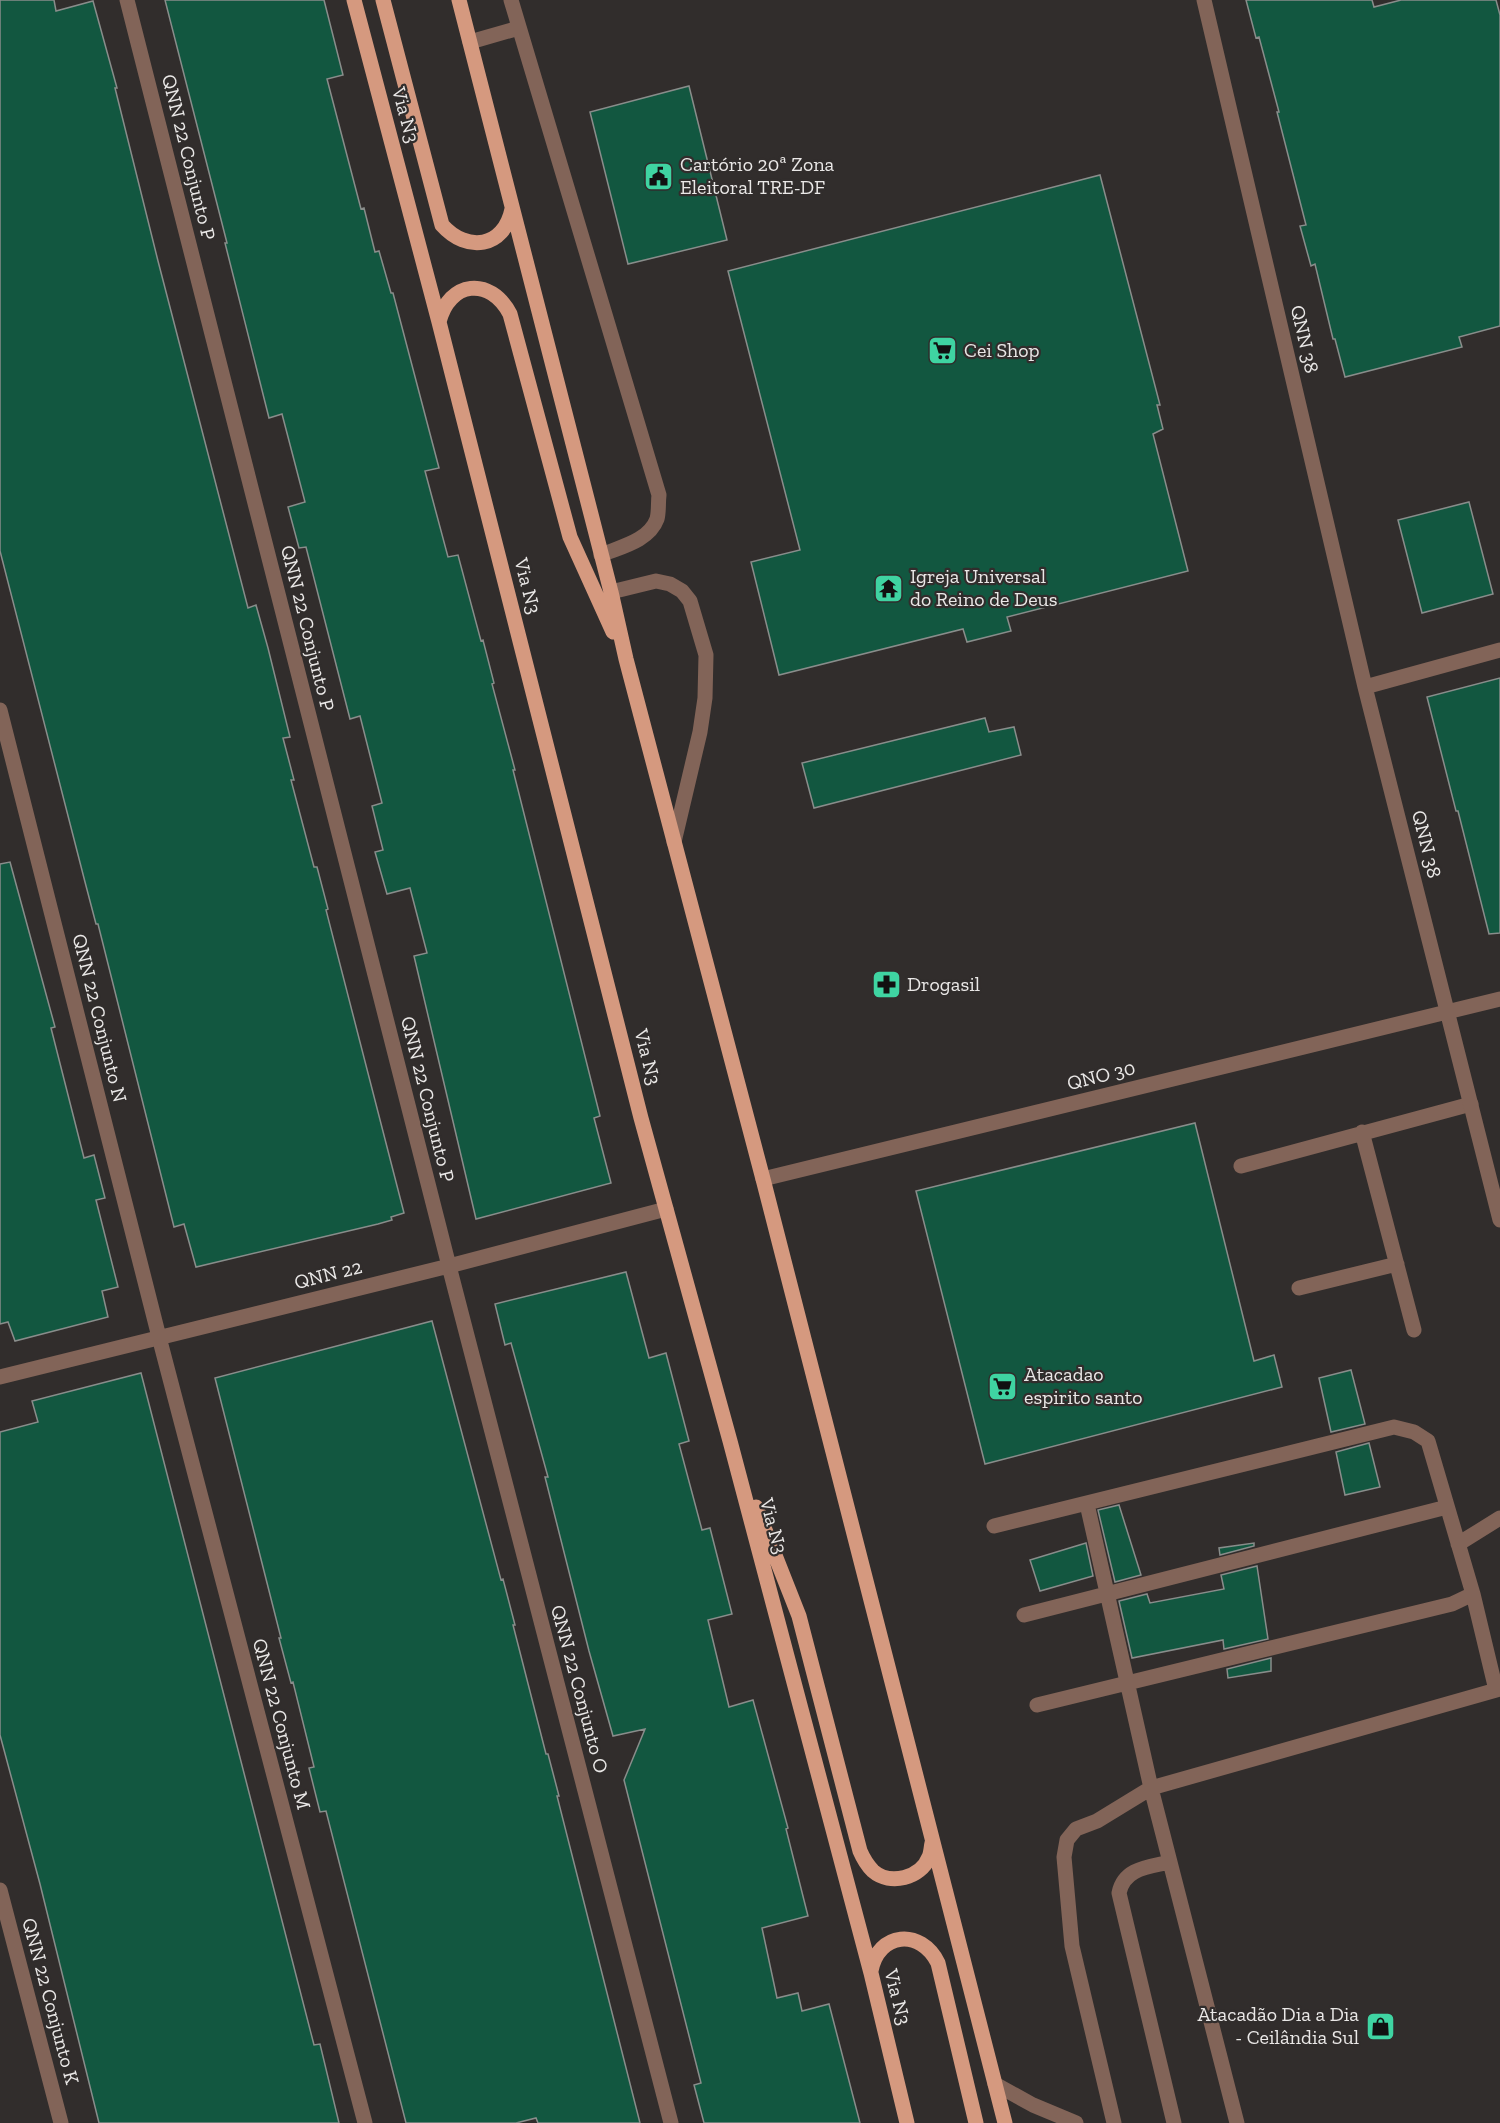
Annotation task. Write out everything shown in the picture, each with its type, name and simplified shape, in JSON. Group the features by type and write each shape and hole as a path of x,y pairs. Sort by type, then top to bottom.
{"main road":[{"name":"Via N3","path":"354,0 439,322 666,1209 730,1440 871,1973 907,2123"},
{"path":"383,0 442,225 451,235 463,241 476,243 490,240 501,233 509,222 512,208"},
{"path":"459,0 611,592 626,659 763,1179 1005,2123"},
{"path":"439,322 442,310 449,299 471,288 484,289 504,303 510,314 570,537 626,659"},
{"path":"730,1440 799,1617 860,1851 866,1863 874,1872 886,1877 898,1878 912,1875 923,1868 930,1856 932,1843"},
{"path":"871,1973 873,1960 880,1949 891,1941 915,1940 926,1945 933,1953 939,1963 976,2123"}],"street":[{"name":"QNN 22 Conjunto P","path":"127,0 449,1266"},
{"path":"511,0 659,495 656,520 648,531 639,540 601,555"},
{"name":"QNN 38","path":"1204,0 1365,687 1500,1220"},
{"path":"470,42 519,28"},
{"path":"611,592 656,581 670,584 682,591 690,601 706,655 705,698 700,732 674,842"},
{"path":"1365,687 1500,650"},
{"name":"QNN 22 Conjunto N","path":"0,710 159,1336"},
{"name":"QNO 30","path":"763,1179 1500,999"},
{"path":"1241,1166 1471,1104"},
{"path":"1362,1132 1414,1330"},
{"name":"QNN 22","path":"0,1377 449,1266 666,1209"},
{"path":"1299,1288 1397,1264"},
{"name":"QNN 22 Conjunto O","path":"449,1266 671,2123"},
{"name":"QNN 22 Conjunto M","path":"159,1336 364,2123"},
{"path":"994,1526 1394,1427 1414,1432 1428,1441 1473,1594 1498,1690 1152,1788 1097,1821 1076,1829 1067,1840 1064,1857 1072,1946 1114,2123"},
{"path":"1087,1504 1170,1862 1238,2123"},
{"path":"1024,1615 1447,1507"},
{"path":"1458,1544 1500,1518"},
{"path":"1037,1705 1452,1604 1473,1594"},
{"path":"1170,1862 1135,1870 1121,1884 1119,1893 1174,2123"},
{"name":"QNN 22 Conjunto K","path":"0,1890 62,2123"},
{"path":"995,2084 1033,2105 1076,2123"}],"building":[{"path":"0,0 54,0 56,11 93,1 248,608 256,605 268,648 290,737 283,738 294,780 291,780 314,867 317,867 328,909 326,910 404,1213 378,1224 196,1267 184,1224 174,1227 98,924 96,924 0,551"},
{"path":"165,0 324,0 343,75 327,79 361,209 364,208 375,252 379,251 391,293 393,293 439,468 425,471 448,557 458,555 481,641 483,640 515,770 513,770 600,1116 594,1118 611,1183 476,1219 414,956 427,953 410,888 387,894 375,852 383,850 372,806 382,803 360,716 350,719 306,547 299,548 288,507 305,502 282,414 269,418"},
{"path":"1246,0 1372,0 1374,7 1401,0 1496,0 1500,15 1500,326 1459,337 1462,347 1345,377 1335,339 1333,339 1315,264 1311,266 1300,226 1306,225 1259,37 1256,38"},
{"name":"Cartório 20ª Zona Eleitoral TRE-DF","path":"689,86 727,240 628,264 590,112"},
{"path":"1100,175 1160,405 1157,405 1163,429 1153,434 1188,571 1007,617 1011,631 967,642 963,629 779,675 751,562 800,550 728,271"},
{"path":"1469,502 1493,594 1422,613 1398,520"},
{"path":"1500,678 1500,933 1489,934 1427,697"},
{"path":"985,718 989,732 1014,727 1021,755 814,808 802,763"},
{"path":"10,862 55,1027 51,1028 84,1158 94,1155 105,1198 96,1200 118,1287 102,1291 108,1317 15,1341 8,1322 0,1324 0,864"},
{"path":"1195,1123 1254,1361 1274,1355 1282,1387 985,1464 916,1191"},
{"path":"626,1272 649,1358 666,1353 689,1441 679,1444 702,1530 710,1528 732,1614 708,1620 729,1707 753,1700 788,1828 786,1829 808,1916 762,1928 777,1998 798,1993 802,2011 829,2004 860,2123 704,2123 694,2085 701,2083 624,1780 645,1729 613,1736 545,1477 548,1477 511,1343 505,1345 495,1304"},
{"path":"432,1321 515,1625 513,1625 559,1796 557,1796 640,2123 538,2123 536,2118 516,2123 406,2123 326,1811 320,1812 309,1768 314,1767 293,1682 291,1683 279,1638 281,1638 215,1378"},
{"path":"1351,1370 1365,1424 1331,1432 1319,1378"},
{"path":"141,1373 314,2045 320,2044 339,2123 99,2123 40,1884 0,1735 0,1432 38,1422 32,1401"},
{"path":"1369,1443 1380,1487 1345,1495 1336,1452"},
{"path":"1119,1505 1141,1575 1115,1582 1098,1510"},
{"path":"1086,1543 1093,1576 1040,1591 1030,1560"},
{"path":"1254,1543 1254,1546 1220,1555 1219,1548"},
{"path":"1257,1566 1268,1639 1224,1649 1223,1640 1132,1658 1119,1601 1147,1594 1150,1603 1224,1589 1221,1575"},
{"path":"1271,1658 1271,1671 1228,1678 1227,1669"}],"place":[{"name":"Cartório 20ª Zona Eleitoral TRE-DF","path":"659,176"},
{"name":"Cei Shop","path":"943,350"},
{"name":"Igreja Universal do Reino de Deus","path":"889,588"},
{"name":"Drogasil","path":"886,984"},
{"name":"Atacadao espirito santo","path":"1003,1386"},
{"name":"Atacadão Dia a Dia - Ceilândia Sul","path":"1380,2026"}]}
